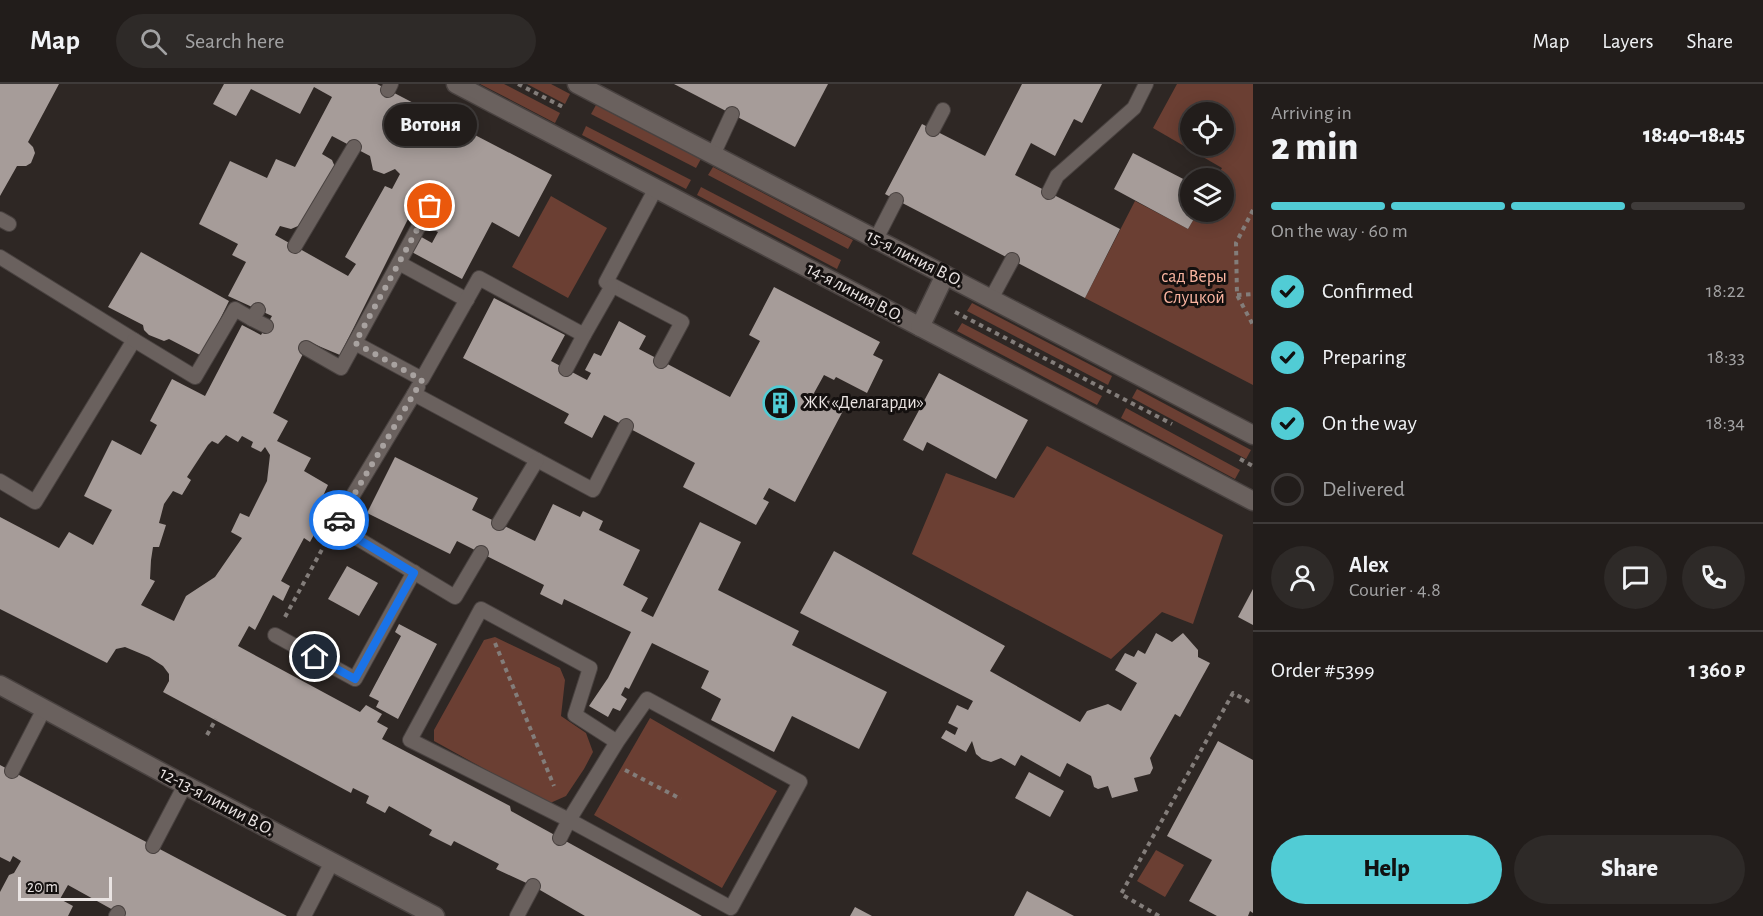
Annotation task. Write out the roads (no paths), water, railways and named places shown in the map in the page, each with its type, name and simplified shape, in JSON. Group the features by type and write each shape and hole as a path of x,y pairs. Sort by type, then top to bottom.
{"street":[{"name":"14-я линия В.О.","path":"456,84 1253,501"},
{"name":"15-я линия В.О.","path":"590,87 713,155 1253,435"},
{"path":"920,327 945,275"},
{"name":"12-13-я линии В.О.","path":"0,685 435,916"}],"lane":[{"path":"1048,192 1057,176 1134,108 1146,84"},
{"path":"933,129 943,110"},
{"path":"713,155 732,114"},
{"path":"296,246 354,147"},
{"path":"656,188 606,282 682,322 661,362"},
{"path":"876,239 896,200"},
{"path":"306,348 341,368 430,206"},
{"path":"0,257 195,377 235,309 255,315 266,326"},
{"path":"991,299 1012,260"},
{"path":"399,263 467,300"},
{"path":"481,553 455,597 335,525 414,394 479,278 584,335"},
{"path":"566,369 612,285"},
{"path":"0,481 35,502 134,340"},
{"path":"355,343 422,380"},
{"path":"414,394 593,490 626,426"},
{"path":"499,523 537,460"},
{"path":"275,635 355,679 414,573"},
{"path":"560,838 569,820 617,742 646,699 800,782 731,908 569,820 410,740 481,609 590,668 574,715 617,742"},
{"path":"12,771 44,709"},
{"path":"153,846 185,785"},
{"path":"304,916 333,862"},
{"path":"517,916 533,886"}],"place":[{"name":"Вотоня","path":"430,206"},
{"name":"ЖК «Делагарди»","path":"780,403"}],"park label":[{"name":"сад Веры Слуцкой","path":"1194,287"}]}
